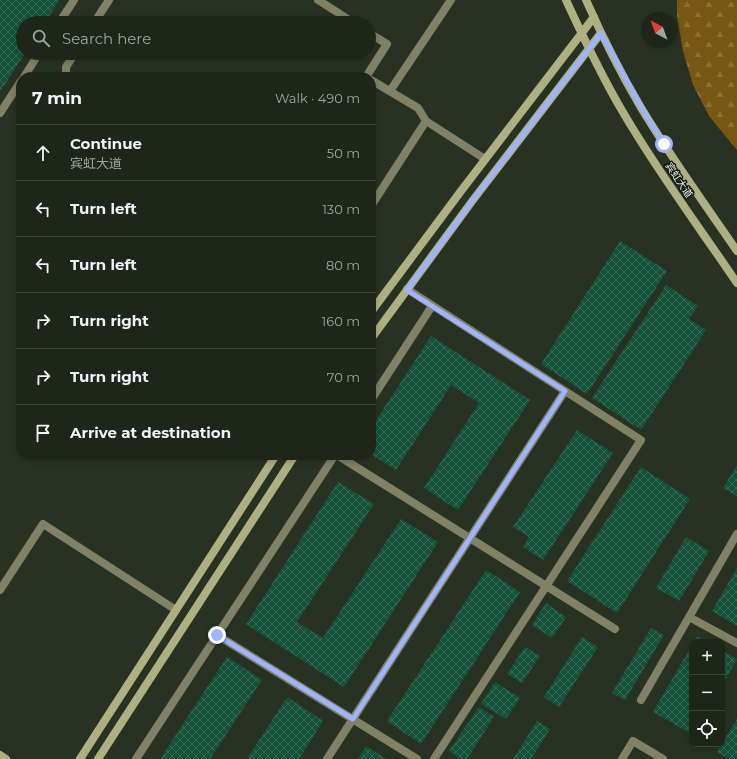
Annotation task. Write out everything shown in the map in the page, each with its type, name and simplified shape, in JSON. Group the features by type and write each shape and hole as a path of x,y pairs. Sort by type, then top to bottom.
{"street":[{"name":"宾虹大道","path":"566,0 589,49 624,115 737,283"},
{"name":"宾虹大道","path":"586,0 617,64 656,131 737,251"},
{"path":"376,305 485,159 594,17"},
{"path":"376,331 478,194 601,33"},
{"path":"80,759 273,460"},
{"path":"98,759 292,460"},
{"path":"0,755 6,759"}],"lane":[{"path":"64,16 74,0"},
{"path":"99,16 109,0"},
{"path":"318,0 343,16"},
{"path":"390,91 451,0"},
{"path":"369,72 387,44 376,37"},
{"path":"27,72 35,60"},
{"path":"66,72 66,67 70,60"},
{"path":"376,83 418,108 426,121 485,159"},
{"path":"0,113 16,89"},
{"path":"376,198 426,121"},
{"path":"407,290 642,440 434,759"},
{"path":"376,392 432,306"},
{"path":"327,759 565,391"},
{"path":"136,759 333,460"},
{"path":"344,460 615,629"},
{"path":"0,590 43,524 176,610"},
{"path":"641,700 737,534"},
{"path":"689,617 737,643"},
{"path":"217,635 417,759"},
{"path":"622,759 633,741 663,759"}],"green space":[{"path":"677,0 737,0 737,150 709,116 693,85 683,51 677,12"}],"building":[{"path":"0,0 59,0 49,16 16,16 16,60 21,60 0,92"},
{"path":"620,241 667,271 587,394 541,364"},
{"path":"666,285 698,306 689,319 706,330 641,430 592,398"},
{"path":"431,336 530,400 458,510 424,488 479,403 451,385 396,470 376,457 376,420"},
{"path":"577,430 613,453 543,560 523,547 529,537 513,527"},
{"path":"737,465 737,496 723,488"},
{"path":"641,467 690,499 617,613 567,581"},
{"path":"338,482 374,504 297,622 323,638 401,519 438,542 344,687 246,624"},
{"path":"686,537 709,551 679,601 656,588"},
{"path":"737,568 737,626 712,611"},
{"path":"486,570 520,592 421,744 387,721"},
{"path":"546,603 566,617 552,638 532,625"},
{"path":"651,628 664,635 625,700 612,693"},
{"path":"582,637 598,647 559,707 544,697"},
{"path":"525,647 540,656 522,683 507,674"},
{"path":"689,650 689,732 653,712"},
{"path":"725,653 737,659 725,681"},
{"path":"227,657 262,680 210,759 160,759"},
{"path":"495,682 520,698 506,719 481,704"},
{"path":"287,697 323,721 299,759 247,759"},
{"path":"479,707 494,717 467,759 461,759 449,751"},
{"path":"737,719 737,759 729,759 717,752 720,747 725,747 725,739"},
{"path":"537,721 550,729 531,759 513,759"},
{"path":"366,746 386,759 358,759"}],"route":[{"path":"217,635 353,719 565,391 407,290 473,200 601,33 640,105 664,144"}]}
